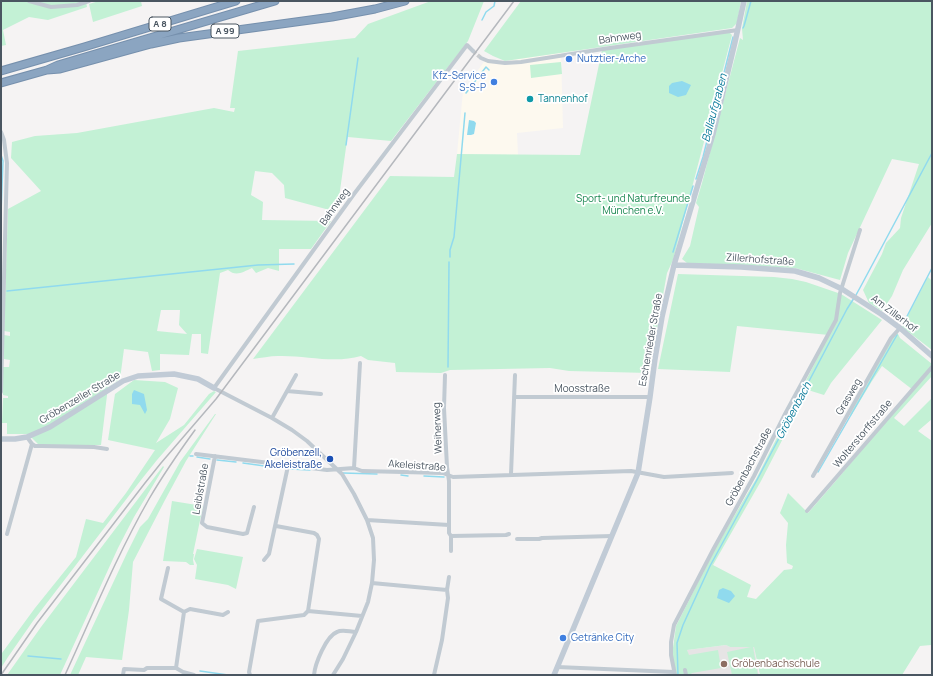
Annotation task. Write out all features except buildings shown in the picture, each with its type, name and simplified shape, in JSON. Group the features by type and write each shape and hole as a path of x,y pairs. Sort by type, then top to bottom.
{"highway":[{"name":"A 8","path":"1,71 236,1"},
{"name":"A 8","path":"1,83 275,1"},
{"name":"A 99","path":"47,70 60,70 151,44 179,38 332,17 375,9 405,1"}],"street":[{"path":"29,1 51,7 77,5 89,1"},
{"name":"Eschenrieder Straße","path":"554,675 638,473 662,317 674,265 713,134 744,1"},
{"name":"Bahnweg","path":"481,58 488,61 505,63 520,62 738,30"},
{"name":"Bahnweg","path":"214,388 354,194 467,45 473,51"},
{"path":"1,132 4,140 7,163 1,392"},
{"path":"1,217 6,216"},
{"name":"Gröbenbachstraße","path":"674,673 671,655 671,642 674,625 836,320 840,293 860,230"},
{"name":"Zillerhofstraße","path":"674,265 741,267 796,271 819,278 842,289"},
{"name":"Am Zillerhof","path":"842,289 900,328 932,356"},
{"name":"Grasweg","path":"813,476 891,338 900,328"},
{"path":"354,468 360,363"},
{"name":"Wolterstorffstraße","path":"807,511 932,366"},
{"name":"Gröbenzeller Straße","path":"1,439 27,438 50,428 122,381 138,376 174,374 198,379 214,388"},
{"path":"272,418 296,375"},
{"name":"Weiherweg","path":"445,375 444,408 451,551"},
{"path":"511,474 515,375"},
{"path":"214,388 272,418 307,441 342,474 367,520 373,538 374,560 372,583 368,602 356,632 333,675"},
{"path":"287,391 321,394"},
{"name":"Moosstraße","path":"514,397 650,396"},
{"path":"27,438 35,446 94,447 107,449"},
{"path":"7,534 32,444"},
{"name":"Akeleistraße","path":"196,454 327,470 354,468 362,471 443,473 453,477 631,471 664,477 732,473"},
{"name":"Leiblstraße","path":"215,456 202,523 207,527 243,534 247,533 254,507"},
{"path":"264,560 269,554 288,466"},
{"path":"367,520 449,525"},
{"path":"250,675 250,665 258,621 304,615 308,611 319,539 314,533 276,526"},
{"path":"451,536 510,534"},
{"path":"517,538 539,539 612,536"},
{"path":"168,568 161,599 184,612"},
{"path":"434,675 442,640 448,598 447,590 449,577"},
{"path":"372,583 447,590"},
{"path":"184,612 190,609 223,614 228,612"},
{"path":"308,611 362,616"},
{"path":"176,668 184,612"},
{"path":"314,675 324,646 334,634 339,631 356,632"},
{"path":"557,667 674,673"},
{"path":"123,675 124,669 144,670 147,668 176,668 183,674 194,675"},
{"path":"614,675 616,670"}],"shaded area":[{"path":"561,53 563,128 517,133 518,155 457,154 463,91 486,59 505,61"},
{"name":"Gröbenbachschule","path":"726,645 730,647 754,647 759,675 691,675 687,650"}],"green space":[{"path":"1,1 86,1 87,7 48,20 29,17 3,30 6,45 1,46"},
{"path":"99,1 141,1 142,6 93,22 89,4"},
{"path":"431,1 484,1 468,41 391,141 348,137 349,126 337,212 285,198 284,185 272,173 255,171 251,195 263,202 262,220 331,221 311,249 279,249 279,271 268,268 256,273 252,268 240,273 234,273 228,270 220,273 208,354 201,353 201,334 192,334 189,355 160,354 160,370 152,371 148,352 124,349 120,379 108,387 101,445 39,445 28,434 7,434 7,423 2,423 3,398 8,398 8,396 3,395 3,367 9,367 10,360 4,359 4,335 10,336 10,332 4,331 8,209 41,191 11,158 12,142 35,136 77,133 214,108 234,112 235,108 230,108 238,51 355,38 368,24","holes":["161,310 180,310 179,325 187,334 157,331"]},
{"path":"521,1 741,1 737,23 732,28 505,61 484,51"},
{"path":"747,1 932,1 932,223 903,270 892,296 882,311 869,303 863,290 882,254 886,243 900,228 901,218 919,164 892,159 848,253 840,280 795,268 687,263 682,259 690,246 699,207 696,203 740,38 743,40 742,29"},
{"name":"Sport- und Naturfreunde München e.V.","path":"729,32 732,35 673,260 667,273 649,373 569,371 550,368 450,370 441,373 396,372 395,363 368,360 361,356 340,359 278,356 253,359 390,176 454,177 457,154 580,155 602,50"},
{"path":"561,62 562,74 531,78 530,65"},
{"path":"678,274 774,277 806,282 841,294 882,320 831,383 824,395 808,390 761,481 713,565 751,585 747,597 756,599 784,570 792,569 793,566 787,563 786,545 788,523 780,513 788,493 808,513 913,390 882,366 851,416 850,414 897,332 900,338 932,364 932,376 894,418 904,426 932,398 932,419 918,431 932,441 932,646 920,646 902,675 760,675 753,647 758,675 732,675 727,652 751,647 730,647 726,645 687,650 689,655 718,650 721,668 692,673 690,675 676,675 672,655 676,626 715,549 756,479 829,335 737,326 730,372 658,369"},
{"path":"928,277 932,281 932,350 902,327"},
{"path":"134,380 165,382 178,388 170,419 156,443 184,425 209,394 214,391 216,392 141,480 33,621 1,668 2,653 35,608 76,557 86,519 103,523 126,493 155,450 108,440 115,394"},
{"path":"215,414 186,461 133,562 129,610 122,660 86,657 78,675 70,675 140,527 148,519 180,462"},
{"path":"163,466 164,467 134,517 118,548 60,675 7,675 41,627"},
{"path":"172,501 203,506 193,554 194,565 190,565 186,562 163,561"},
{"path":"197,549 243,557 236,589 228,585 195,579 197,565 194,559"}],"water":[{"path":"682,81 691,85 686,95 678,97 669,93 669,86 672,83"},
{"path":"469,120 476,123 474,134 467,135"},
{"path":"134,390 144,394 147,410 145,414 140,405 132,404 132,394"},
{"path":"723,588 731,591 735,596 729,603 717,598 719,590"}],"waterway":[{"path":"482,20 486,12 494,6 495,1"},
{"name":"Ballaufgraben","path":"743,28 751,1"},
{"name":"Ballaufgraben","path":"696,179 703,157 733,37"},
{"path":"346,145 358,58"},
{"path":"466,93 486,67 489,70"},
{"path":"450,257 450,250 454,237 465,113"},
{"name":"Gröbenbach","path":"856,295 932,153"},
{"path":"1,155 3,161 1,213"},
{"name":"Ballaufgraben","path":"673,252 693,186"},
{"path":"448,367 449,262"},
{"path":"7,291 258,265 294,264"},
{"path":"903,324 932,268"},
{"name":"Gröbenbach","path":"678,675 677,643 683,625 710,566 854,298"},
{"path":"818,472 897,335"},
{"path":"197,457 210,459"},
{"path":"217,460 236,462"},
{"path":"243,463 279,468"},
{"path":"290,469 310,470"},
{"path":"343,473 377,474"},
{"path":"401,475 408,476"},
{"path":"424,476 444,477"},
{"path":"28,656 61,659"},
{"path":"200,671 228,675"}],"tunnel":[{"path":"473,51 481,58"}],"railway":[{"path":"1,675 37,623 145,483 216,399 514,1"},
{"path":"65,675 105,586 137,520 160,481 195,430"}],"place":[{"name":"Nutztier-Arche","path":"569,59"},
{"name":"Kfz-Service S-S-P","path":"494,82"},
{"name":"Tannenhof","path":"530,99"},
{"name":"Gröbenzell, Akeleistraße","path":"330,459"},
{"name":"Getränke City","path":"563,638"},
{"name":"Gröbenbachschule","path":"724,664"}]}
